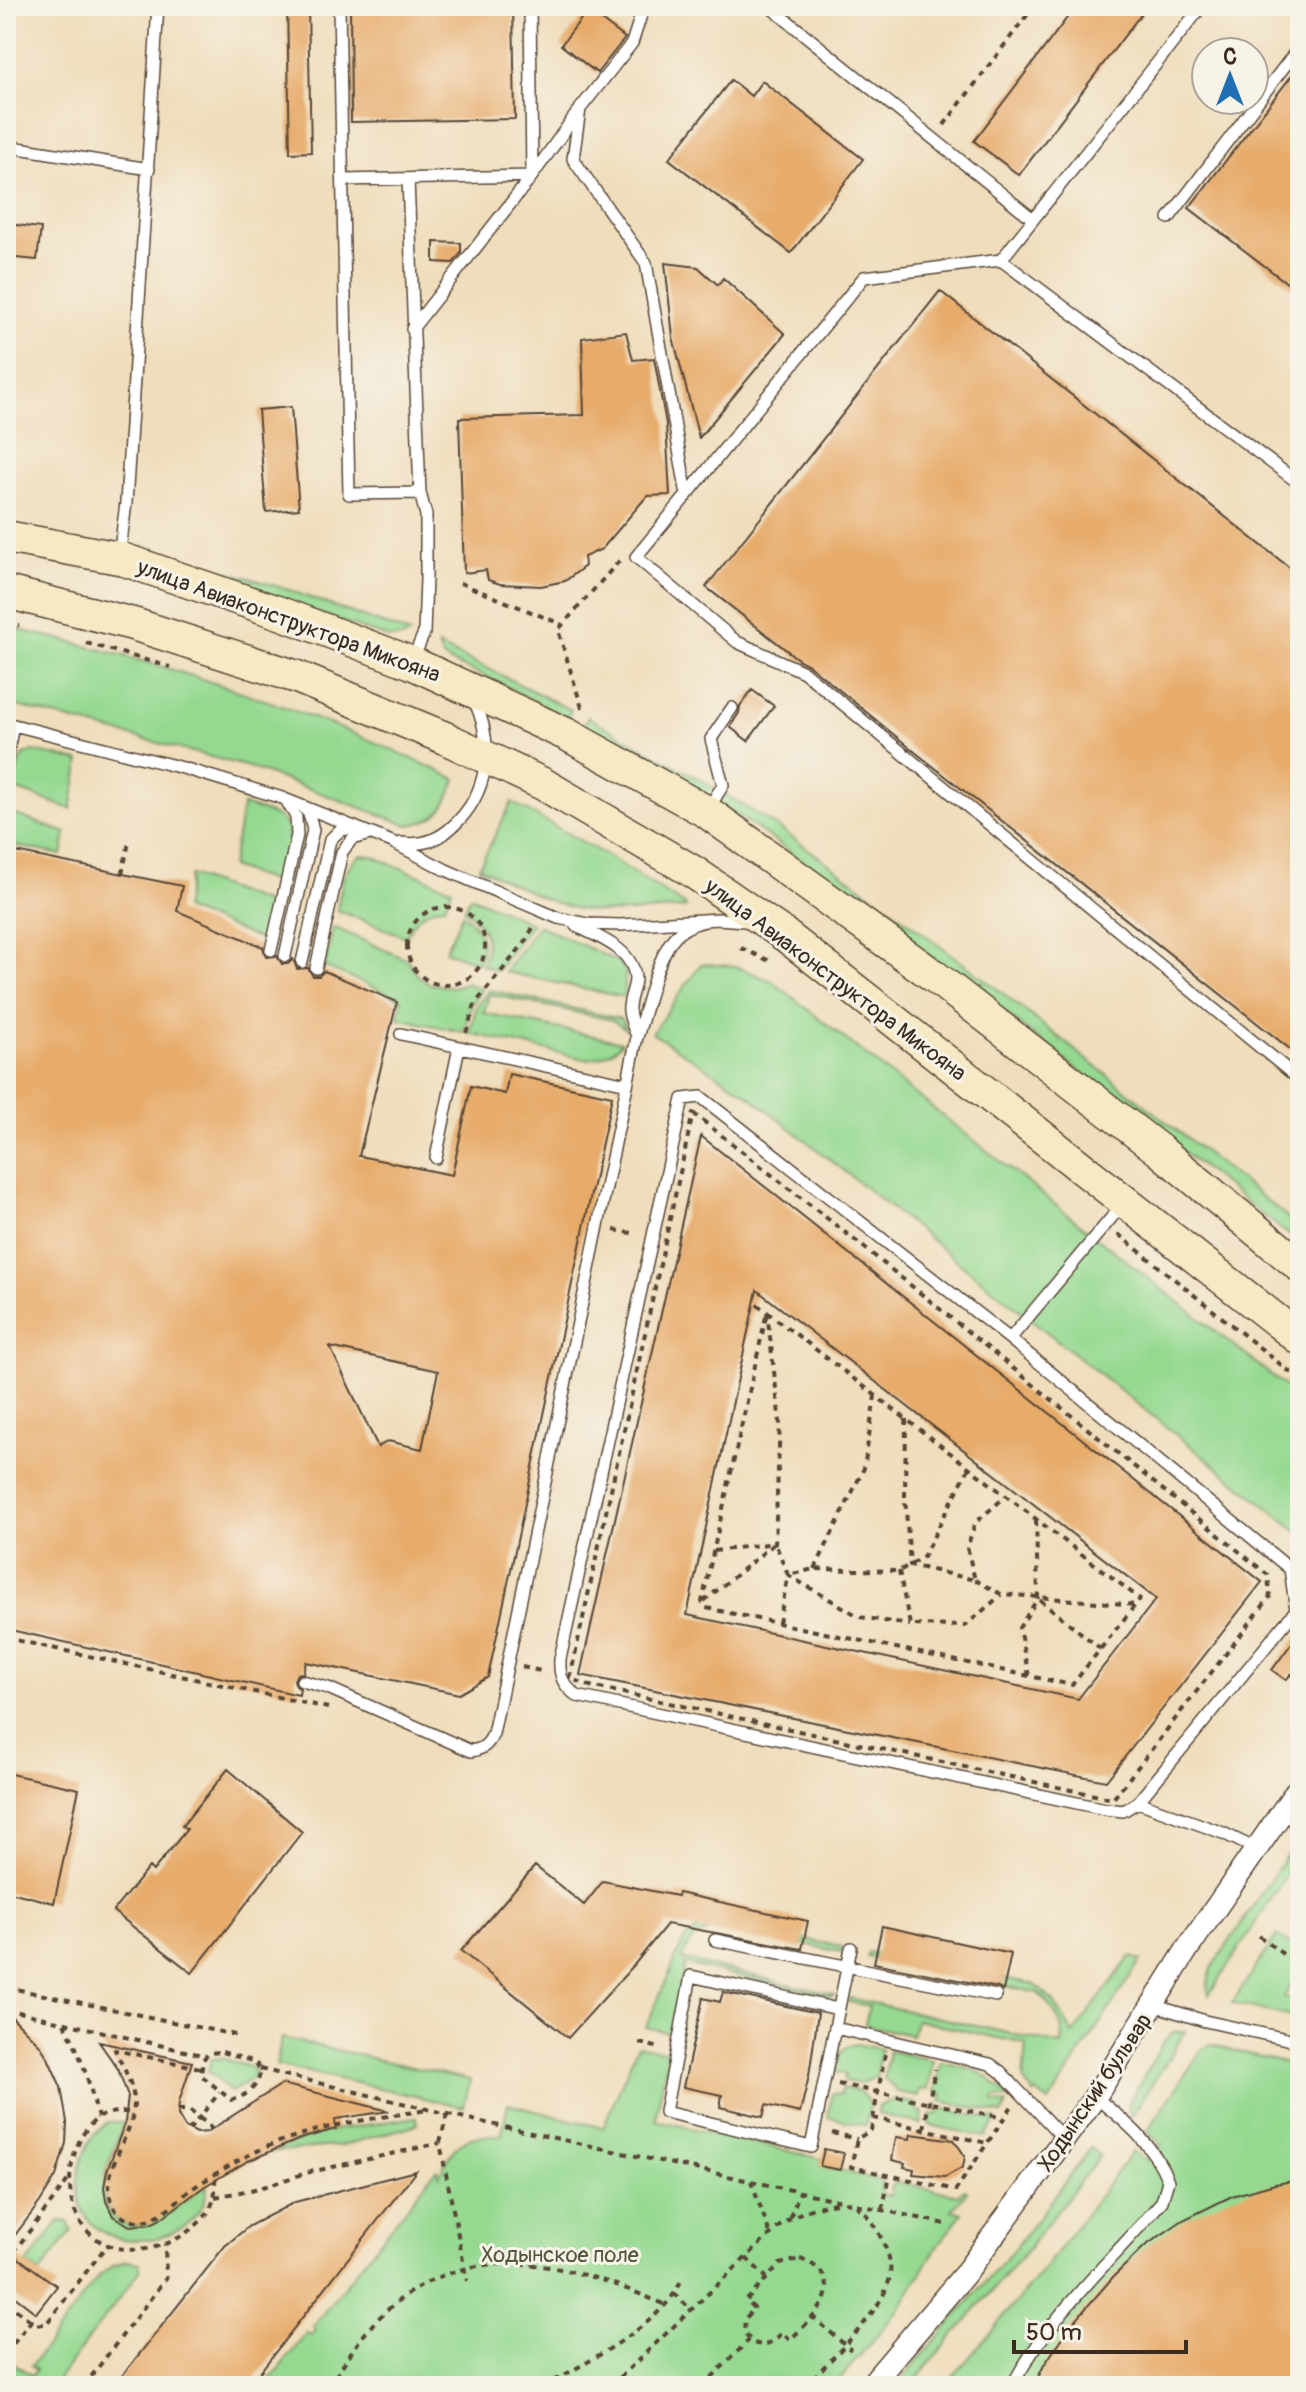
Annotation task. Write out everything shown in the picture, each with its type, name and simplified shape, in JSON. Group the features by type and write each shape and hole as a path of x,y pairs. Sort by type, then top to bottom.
{"street":[{"name":"улица Авиаконструктора Микояна","path":"6,537 119,558 280,613 412,663 568,735 707,812 946,986 1159,1150 1300,1266"},
{"name":"улица Авиаконструктора Микояна","path":"6,592 133,624 297,677 543,784 692,871 779,949 1115,1212 1300,1339"},
{"name":"Ходынский бульвар","path":"870,2386 964,2275 1095,2097 1188,1948 1300,1786"}],"lane":[{"path":"119,558 126,503 158,6"},
{"path":"339,6 349,494 420,493"},
{"path":"530,6 532,176"},
{"path":"412,329 632,43 644,6"},
{"path":"769,6 1033,219"},
{"path":"1001,260 1202,6"},
{"path":"1169,218 1300,46"},
{"path":"580,109 573,159 646,263 687,495"},
{"path":"6,146 149,169"},
{"path":"343,180 532,176"},
{"path":"408,179 420,493 426,515 424,633 412,663"},
{"path":"1300,484 1001,260 864,277 636,557 737,642 804,672 1300,1080"},
{"path":"392,842 409,845 428,842 443,835 457,823 477,797 485,757 481,716 474,701 449,679"},
{"path":"707,812 723,785 711,739 732,708"},
{"path":"6,761 10,724 183,768 282,798 392,842 446,870 602,939 629,959 634,969 635,984 629,1011 637,1037"},
{"path":"271,950 297,835 294,810 282,798"},
{"path":"285,956 313,830 309,814 298,804"},
{"path":"302,962 330,840 344,829 357,828"},
{"path":"316,968 342,852 348,842 358,835 378,836"},
{"path":"558,918 588,924 620,925 734,919 754,922 779,949"},
{"path":"302,1681 328,1688 471,1751 482,1749 489,1743 637,1037 664,954 672,940 680,931 705,921"},
{"path":"401,1034 462,1041 627,1084"},
{"path":"436,1158 462,1041"},
{"path":"701,1097 1010,1339 1290,1569 1296,1610 1138,1802 1123,1811 1105,1809 577,1696 564,1685 560,1659 683,1099 701,1097"},
{"path":"1010,1339 1115,1212"},
{"path":"1138,1802 1223,1833 1256,1849"},
{"path":"715,1940 996,1996"},
{"path":"838,2009 691,1976 665,2112 811,2147 851,1948"},
{"path":"1153,2005 1205,2021 1300,2042"},
{"path":"835,2028 990,2064 1064,2139"},
{"path":"1012,2386 1041,2339 1073,2299 1162,2201 1168,2181 1162,2166 1132,2127 1095,2097"}],"path":[{"path":"934,139 1034,6"},
{"path":"582,708 558,630 625,554 636,557"},
{"path":"460,583 561,624"},
{"path":"6,623 31,629"},
{"path":"73,639 182,671"},
{"path":"122,874 129,842"},
{"path":"451,908 471,916 479,925 484,935 484,957 472,976 463,982 441,986 421,977 414,968 409,958 408,936 413,926 429,911 451,908"},
{"path":"462,1041 475,1004 525,942 541,911"},
{"path":"741,948 779,949"},
{"path":"506,1664 565,1677 586,1685 1113,1799 1270,1597 1268,1575 693,1113 565,1677"},
{"path":"1115,1212 1300,1380"},
{"path":"755,1303 767,1312 875,1396 1140,1599 1072,1685 706,1608 702,1602 767,1312"},
{"path":"767,1312 780,1422 775,1543 788,1575 779,1623"},
{"path":"814,1569 864,1468 875,1396"},
{"path":"906,1419 905,1496 910,1565"},
{"path":"788,1575 814,1569 899,1571 910,1565 923,1557 969,1468"},
{"path":"975,1580 967,1548 975,1523 1006,1496"},
{"path":"1029,1676 1019,1628 1038,1598 1036,1519"},
{"path":"714,1551 775,1543"},
{"path":"702,1602 775,1543"},
{"path":"910,1565 975,1580 1001,1594 1135,1605"},
{"path":"899,1571 910,1625"},
{"path":"788,1575 860,1617 910,1625 965,1626 1001,1594"},
{"path":"1038,1598 1101,1649"},
{"path":"6,1638 340,1711"},
{"path":"1259,1936 1300,1967"},
{"path":"6,1987 235,2035"},
{"path":"6,2009 206,2056 215,2052 228,2053 255,2062 260,2069 259,2081 244,2097 231,2100 201,2075 200,2068 206,2056"},
{"path":"63,2022 78,2048 98,2118"},
{"path":"815,2130 857,2139 871,2130 887,2040"},
{"path":"200,2068 115,2050 129,2080 134,2104 110,2180 111,2200 122,2217 131,2221 149,2219 236,2162 306,2132 335,2124 429,2110"},
{"path":"924,2129 939,2051"},
{"path":"260,2069 429,2110 946,2224"},
{"path":"824,2080 1004,2118"},
{"path":"189,2130 220,2092"},
{"path":"857,2139 851,2167 956,2190 1021,2094"},
{"path":"178,2110 189,2110 211,2130"},
{"path":"128,2112 112,2112 98,2118 80,2142 71,2177 71,2199 86,2230 107,2245 124,2250 165,2244 200,2222 210,2211 215,2197 215,2180"},
{"path":"447,2114 440,2143 467,2281"},
{"path":"873,2118 987,2143"},
{"path":"215,2197 440,2143"},
{"path":"882,2210 890,2176"},
{"path":"6,2262 71,2177"},
{"path":"751,2181 770,2234"},
{"path":"788,2219 800,2192"},
{"path":"611,2386 788,2219 822,2205 852,2204 868,2217 888,2253 890,2274 887,2290 878,2306 805,2386"},
{"path":"84,2386 166,2278 165,2244"},
{"path":"6,2302 36,2325 47,2323 107,2245"},
{"path":"746,2258 767,2278"},
{"path":"800,2259 813,2264 824,2276 827,2288 825,2301 812,2316 790,2340 782,2333 767,2345 756,2344 744,2332 744,2323 754,2308 746,2301 780,2264 789,2260 800,2259"},
{"path":"329,2386 359,2341 386,2311 426,2283 464,2269 513,2264 562,2268 607,2280 663,2304"},
{"path":"544,2386 627,2338 674,2293 681,2280"},
{"path":"674,2293 692,2311"},
{"path":"812,2316 851,2350"},
{"path":"6,2353 31,2321"},
{"path":"703,2386 749,2340"}],"green space":[{"path":"143,546 286,589 410,634 402,638 388,638 148,553"},
{"path":"6,627 178,671 292,710 456,779 453,789 445,805 434,816 408,825 249,767 6,703"},
{"path":"438,646 571,710 567,718 492,679 450,662 442,656"},
{"path":"588,717 717,789 779,828 871,894 1300,1227 1300,1244 837,886 714,800 583,725"},
{"path":"33,751 80,761 71,809 12,788 21,757"},
{"path":"512,802 609,857 685,908 638,912 590,911 533,894 479,867"},
{"path":"243,805 275,816 285,824 289,840 280,884 231,867"},
{"path":"8,812 66,833 62,855 6,844"},
{"path":"360,855 372,856 452,889 445,906 431,909 421,916 406,937 337,910 346,873"},
{"path":"190,875 275,906 267,942 184,909"},
{"path":"470,896 532,923 497,971 482,965 486,949 484,934 477,921 464,910"},
{"path":"462,914 473,924 482,942 478,963 445,951"},
{"path":"538,925 617,961 626,971 623,997 505,972"},
{"path":"333,927 408,960 420,978 430,984 453,987 465,983 482,989 472,1004 463,1032 398,1018 402,999 325,967"},
{"path":"701,964 735,966 772,981 1300,1398 1300,1533 746,1093 652,1033"},
{"path":"489,990 621,1019 627,1030 612,1020 489,994 484,1013 622,1042 605,1055 585,1059 469,1033 477,1006"},
{"path":"1300,1835 1300,1854 1209,1995 1207,1986 1212,1968"},
{"path":"727,1924 843,1947 842,1952 726,1929 698,1936 682,1959 834,1995 831,1997 685,1964 672,2033 646,2027 684,1940 703,1926"},
{"path":"1277,1935 1300,1951 1300,1970 1284,1997 1300,2003 1300,2019 1232,2003"},
{"path":"868,1952 1034,1984 1054,2002 1073,2034 1130,1957 1141,1960 1049,2102 1036,2092 1034,2094 1023,2080 1026,2044 916,2020 912,2035 865,2025 869,2006 848,2002 849,1998 1062,2045 1060,2023 1038,1993 867,1957"},
{"path":"1186,2031 1130,2119 1128,2104 1164,2041 1173,2032"},
{"path":"282,2038 470,2080 464,2107 276,2065"},
{"path":"856,2044 881,2049 876,2077 860,2084 844,2081 845,2074 836,2072 841,2054"},
{"name":"Ходынское поле","path":"638,2045 668,2052 656,2120 822,2159 821,2166 880,2180 881,2194 890,2196 892,2186 898,2182 958,2195 964,2189 967,2191 952,2210 962,2213 936,2248 901,2307 834,2386 265,2386 307,2333 311,2336 316,2330 313,2326 437,2169 439,2176 455,2148 477,2136 501,2136 508,2104 603,2128"},
{"path":"1211,2045 1300,2067 1300,2386 945,2386 1049,2263 1133,2151 1148,2161 1162,2144 1147,2132 1203,2048"},
{"path":"889,2051 933,2060 928,2090 920,2089 918,2096 898,2092 884,2079"},
{"path":"221,2058 251,2067 254,2070 253,2078 231,2092 208,2071 211,2059"},
{"path":"941,2062 987,2077 1011,2099 995,2097 994,2102 1007,2105 1002,2114 941,2101 943,2094 935,2092"},
{"path":"842,2088 859,2091 871,2104 865,2125 828,2117 832,2093 841,2094"},
{"path":"896,2099 917,2104 916,2110 923,2112 921,2124 878,2114 879,2106"},
{"path":"940,2108 997,2120 985,2137 929,2125 931,2114 938,2115"},
{"path":"417,2117 418,2124 344,2145 269,2152 322,2132"},
{"path":"108,2122 125,2122 106,2173 105,2200 109,2211 126,2225 145,2225 156,2221 207,2185 200,2208 184,2226 160,2237 134,2240 109,2235 89,2221 79,2197 81,2163 94,2134"},
{"path":"1091,2148 1100,2156 1027,2250 910,2386 896,2386 1019,2243"},
{"path":"59,2221 68,2222 72,2231 40,2273 27,2264"},
{"path":"126,2261 140,2263 140,2271 53,2386 6,2386 6,2370 12,2363 32,2375 36,2370 31,2366 98,2277 112,2266"}],"building":[{"path":"287,6 308,6 311,152 290,153"},
{"path":"350,6 513,6 515,119 351,122"},
{"path":"1076,6 1147,6 1019,175 974,141"},
{"path":"588,10 625,38 597,73 561,45"},
{"path":"1300,65 1300,293 1189,208 1260,116 1270,116 1270,104"},
{"path":"731,80 751,96 762,81 863,159 791,253 669,159"},
{"path":"8,224 41,228 37,260 6,257"},
{"path":"434,242 461,243 461,253 453,263 434,262"},
{"path":"665,263 698,267 718,285 723,278 785,334 699,438 673,337"},
{"path":"940,291 1300,576 1300,1057 809,665 706,587"},
{"path":"626,332 633,360 654,358 666,424 670,495 647,496 602,549 584,557 585,566 565,581 541,586 500,584 488,580 486,570 464,573 459,418 584,415 582,338"},
{"path":"291,407 299,509 266,512 258,410"},
{"path":"752,690 774,706 748,741 730,727"},
{"path":"6,850 182,886 177,911 263,947 266,957 277,956 282,964 288,964 293,959 297,969 308,968 313,976 319,976 324,971 397,1002 359,1156 452,1175 471,1086 505,1094 509,1074 612,1096 488,1677 459,1694 306,1662 303,1673 297,1674 294,1680 300,1689 299,1695 6,1629","holes":["330,1347 438,1371 422,1449 388,1441 378,1447"]},
{"path":"701,1136 1262,1582 1106,1781 580,1675","holes":["757,1290 1156,1599 1078,1699 687,1615"]},
{"path":"1300,1632 1300,1680 1291,1674 1286,1680 1272,1670"},
{"path":"228,1769 302,1832 192,1973 113,1911 149,1867 153,1871 187,1829 182,1826"},
{"path":"6,1773 79,1789 54,1903 6,1891"},
{"path":"535,1866 584,1905 603,1881 677,1896 678,1893 808,1921 802,1949 667,1924 568,2038 461,1951"},
{"path":"882,1926 1011,1954 1003,1991 874,1963"},
{"path":"723,1992 818,2013 800,2113 766,2105 763,2117 720,2107 722,2095 683,2087 703,1998 720,2002"},
{"path":"6,2011 40,2045 48,2058 61,2087 67,2122 66,2143 56,2176 6,2247"},
{"path":"99,2042 192,2062 178,2115 185,2127 197,2133 207,2132 282,2084 389,2111 335,2119 336,2129 300,2139 248,2161 205,2186 159,2220 130,2226 113,2216 104,2187 125,2122 128,2096 118,2069"},
{"path":"911,2134 954,2140 965,2156 963,2167 945,2177 913,2174 914,2169 904,2167 905,2163 892,2160 896,2137 910,2139"},
{"path":"824,2149 844,2153 840,2170 820,2166"},
{"path":"416,2171 249,2386 114,2386 225,2246 249,2226 295,2202"},
{"path":"1300,2180 1300,2386 1034,2386 1044,2365 1072,2324 1145,2246 1183,2220 1232,2196"},
{"path":"6,2249 57,2286 36,2313 6,2290"}]}
